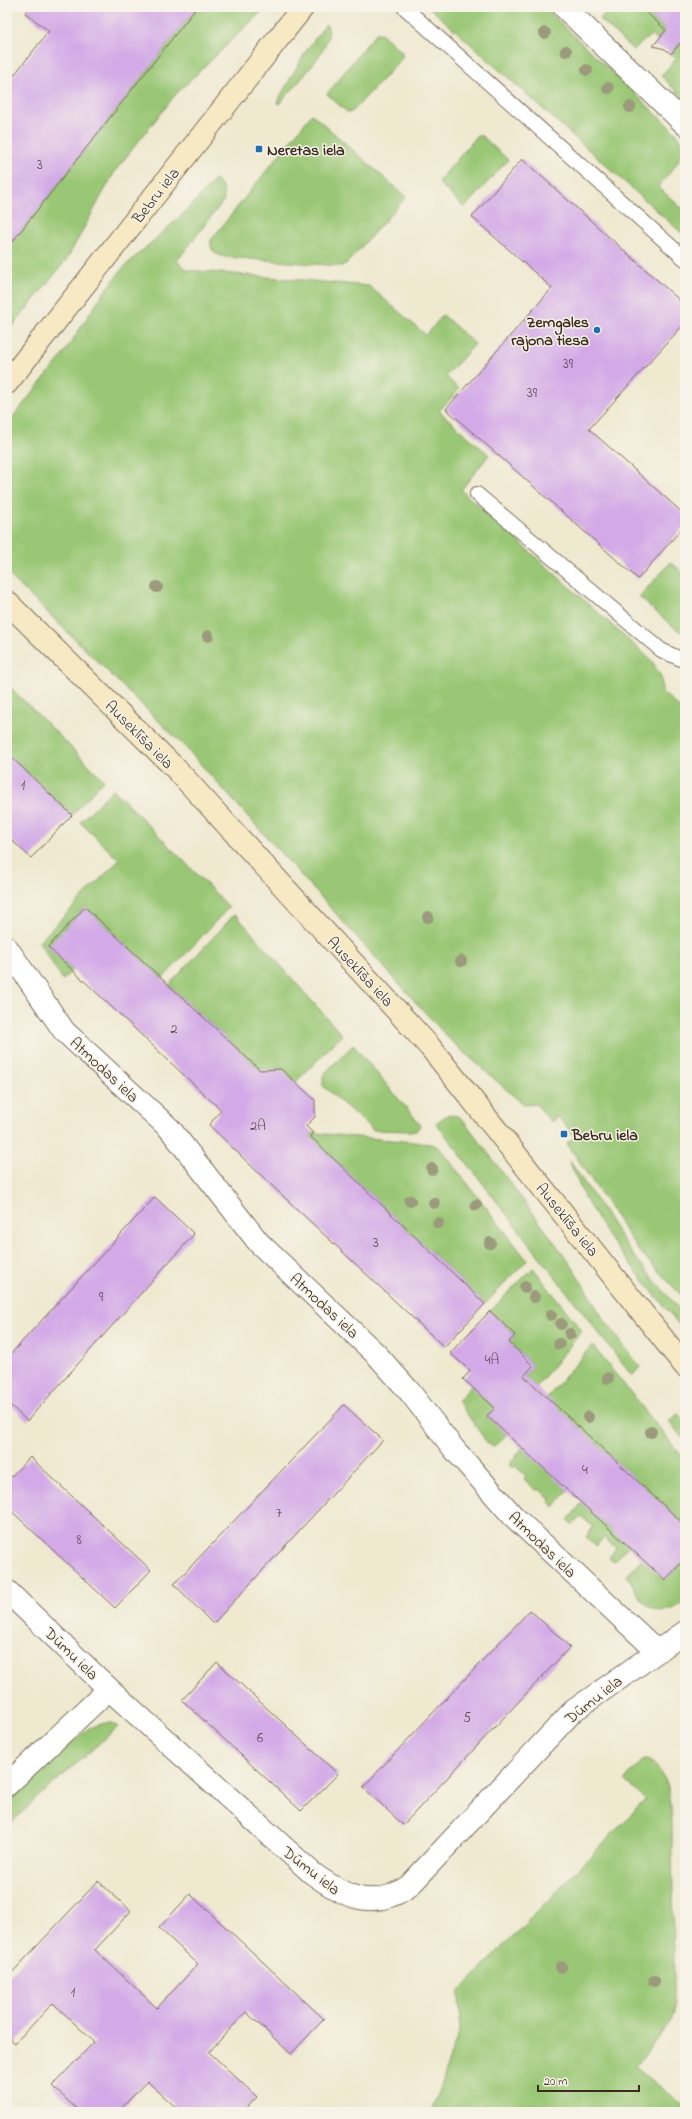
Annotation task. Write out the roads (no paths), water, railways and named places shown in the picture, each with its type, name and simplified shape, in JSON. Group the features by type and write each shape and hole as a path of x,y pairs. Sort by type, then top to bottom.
{"street":[{"name":"Bebru iela","path":"7,383 303,7"},
{"path":"564,7 685,124"},
{"name":"Auseklīša iela","path":"7,602 177,770 430,1047 685,1366"},
{"name":"Atmodas iela","path":"7,948 64,1031 170,1129 259,1243 377,1355 409,1391 454,1449 513,1516 657,1651"},
{"name":"Dūmu iela","path":"7,1591 109,1689 312,1873 344,1895 355,1898 379,1899 392,1897 409,1886 573,1711 685,1632"},
{"path":"7,1784 109,1689"}],"lane":[{"path":"404,7 685,260"},
{"path":"477,494 661,650 685,661"}],"place":[{"name":"Neretas iela","path":"259,149"},
{"name":"Zemgales rajona tiesa","path":"597,330"},
{"name":"Bebru iela","path":"564,1134"}]}
